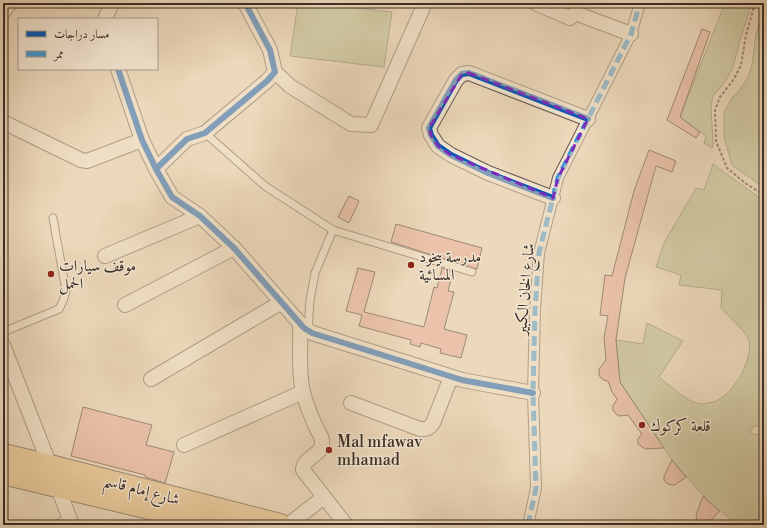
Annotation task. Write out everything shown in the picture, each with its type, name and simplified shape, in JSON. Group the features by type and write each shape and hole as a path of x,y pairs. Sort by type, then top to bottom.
{"main road":[{"name":"شارع إمام قاسم","path":"3,455 54,475 220,525"},
{"name":"شارع إمام قاسم","path":"3,473 54,475 280,525"}],"street":[{"path":"3,12 10,3"},
{"path":"105,18 112,3"},
{"path":"245,3 270,50 274,72 290,86 352,124 370,125 425,3"},
{"path":"535,3 570,18 575,12 631,34"},
{"name":"شارع الخان الكبير","path":"528,525 536,488 533,393 535,310 539,253 558,178 631,34 640,3"},
{"path":"118,70 142,140 172,197 200,216 234,248 280,303 304,328 451,377 483,385 533,393"},
{"path":"156,169 187,139 205,133 267,81 274,72"},
{"path":"553,198 488,173 451,155 438,146 431,135 429,128 456,80 462,74 469,73 588,119"},
{"path":"3,122 87,161 142,140"},
{"path":"105,256 200,216"},
{"path":"125,305 234,248"},
{"path":"151,379 280,303"},
{"path":"304,328 301,375 303,392 311,416 323,442 321,449 306,462 303,470 346,525"},
{"path":"4,349 71,521"},
{"path":"351,403 420,429 426,429 433,423 451,377"},
{"path":"184,445 303,392"},
{"path":"288,525 324,497"}],"lane":[{"path":"205,133 265,186 334,230 472,272"},
{"path":"3,332 59,309 63,301 66,291 53,218"},
{"path":"304,328 315,273 334,230"},
{"path":"55,525 71,521"}],"path":[{"path":"755,3 746,36 741,65 734,79 720,97 715,110 716,141 727,168 764,195"}],"highlighted area":[{"path":"469,73 588,119 558,178 553,198 451,155 438,146 431,135 429,128 462,74"}],"green space":[{"path":"298,3 315,3 392,12 384,67 290,56"},
{"path":"725,3 752,3 733,67 725,82 713,96 711,107 712,148 704,143 706,136 680,117"},
{"path":"764,3 764,188 732,165 724,136 724,112 732,98 739,91 748,77 752,65 756,35"},
{"path":"713,164 764,201 764,427 754,426 749,433 764,436 764,525 747,525 729,518 709,502 674,463 620,382 616,340 643,344 647,323 683,341 659,377 691,401 703,404 717,401 731,390 742,373 749,354 750,345 748,338 740,327 721,308 722,290 679,285 681,275 656,267 664,243 696,188 704,190"}],"building":[{"path":"702,29 710,32 680,117 700,132 696,138 667,120"},
{"path":"649,150 676,161 672,172 656,166 625,278 616,340 620,382 664,448 645,449 638,444 638,439 642,434 628,415 620,416 613,410 613,406 617,399 612,392 608,381 600,377 599,369 606,360 604,338 608,316 600,315 605,275 612,276 634,191"},
{"path":"349,196 359,201 349,223 338,217"},
{"path":"396,224 482,248 477,269 391,242"},
{"path":"358,268 375,272 364,312 424,327 434,287 437,288 442,268 453,272 448,291 454,292 444,329 467,335 461,358 440,353 441,349 421,343 420,347 410,344 411,340 359,326 362,315 346,311"},
{"path":"83,407 152,425 146,445 174,452 165,483 145,477 145,475 71,456"},
{"path":"672,460 686,477 675,485 666,483 664,480 664,476"},
{"path":"703,496 720,511 708,523 700,522 696,515"}],"marked path":[{"path":"528,525 536,488 533,393 535,310 539,253 558,178 631,34 640,3"}],"cycle path":[{"path":"156,169 187,139 205,133 267,81 275,72 270,50 245,3"},
{"path":"118,70 142,140 172,197 200,216 234,248 304,328 312,333 462,380 533,393"},
{"path":"553,198 488,173 451,155 438,146 431,135 429,128 456,80 462,74 469,73 588,119"}],"place":[{"name":"مدرسة بيخود المسائية","path":"411,265"},
{"name":"موقف سيارات الحمل","path":"51,274"},
{"name":"قلعة كركوك","path":"642,425"},
{"name":"Mal mfawav mhamad","path":"329,450"}]}
